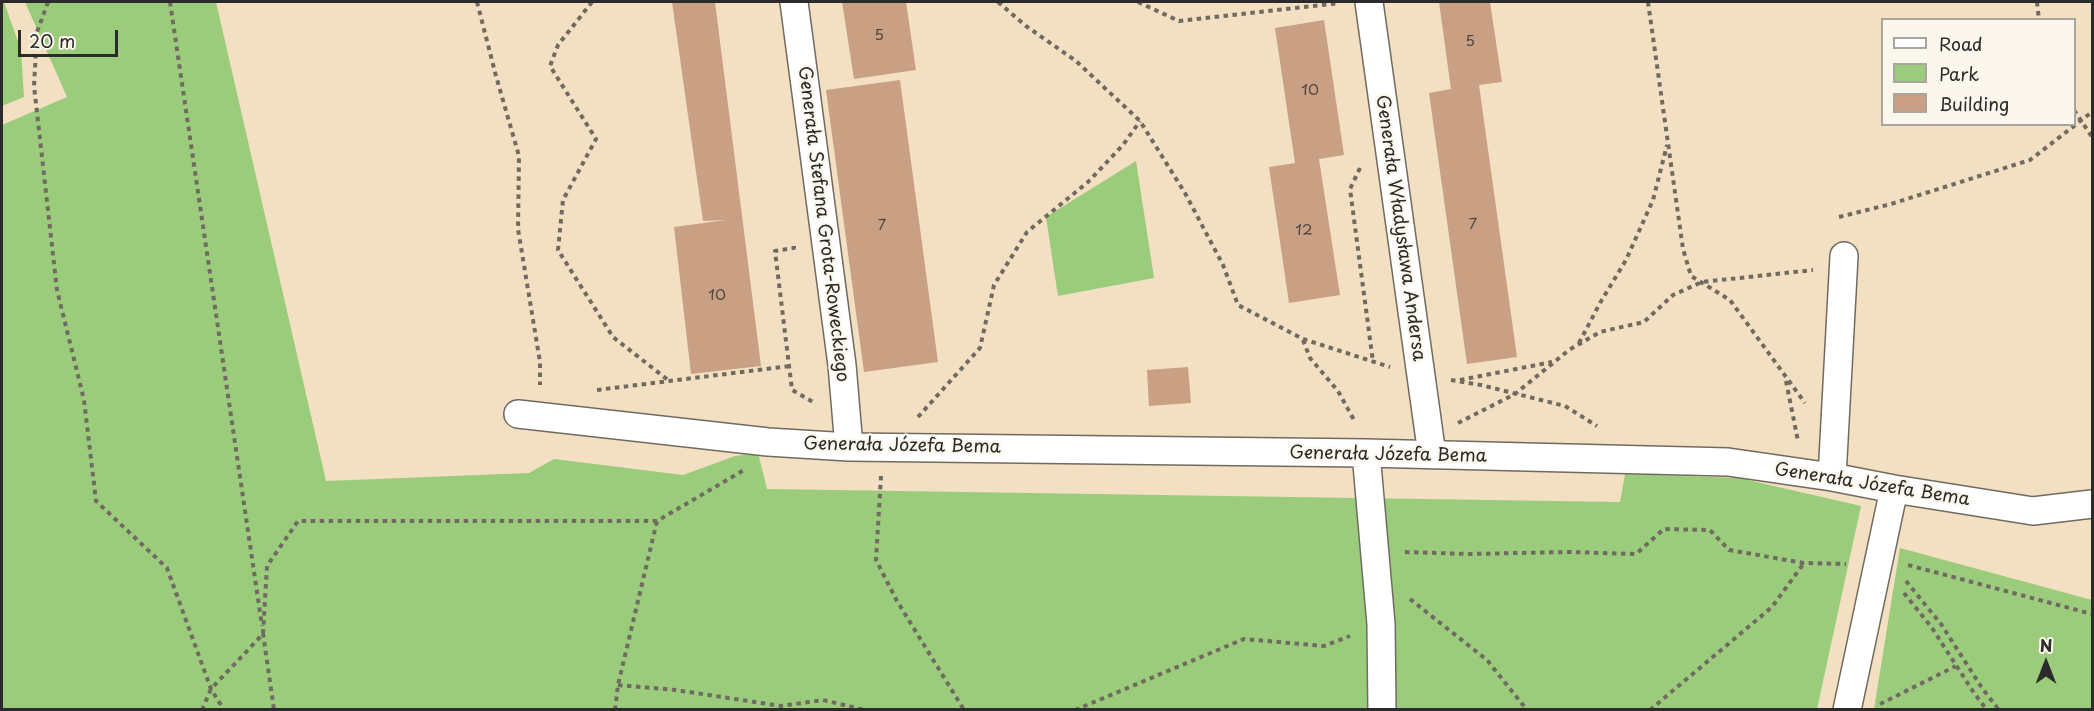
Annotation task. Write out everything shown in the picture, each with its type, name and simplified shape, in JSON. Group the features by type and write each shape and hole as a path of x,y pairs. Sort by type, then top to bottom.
{"street":[{"name":"Generała Stefana Grota-Roweckiego","path":"794,2 842,365 848,434"},
{"name":"Generała Władysława Andersa","path":"1369,2 1432,455"},
{"path":"1832,477 1844,256"},
{"name":"Generała Józefa Bema","path":"518,414 768,442 848,434 882,447 1366,453 1728,462 2033,511 2092,504"},
{"path":"1366,453 1381,624 1383,710"},
{"path":"1847,710 1894,489"}],"path":[{"path":"48,2 37,32 34,86 57,290 84,400 96,501 167,568 212,689 224,710"},
{"path":"170,2 274,710"},
{"path":"477,2 519,156 518,229 540,362 540,396"},
{"path":"592,2 558,45 550,66 596,139 563,200 558,249 613,337 669,381"},
{"path":"998,2 1026,27 1076,61 1140,121 1185,194 1222,265 1238,305 1303,339 1373,362 1565,406 1597,426"},
{"path":"1138,2 1179,21 1343,2"},
{"path":"1648,2 1683,249 1691,276 1730,300 1811,411 1834,433"},
{"path":"2037,2 2039,18"},
{"path":"1336,3 1341,10"},
{"path":"2076,126 2092,112"},
{"path":"2076,113 2092,137"},
{"path":"916,420 980,348 994,285 1027,232 1088,182 1123,145 1140,121"},
{"path":"1839,217 1891,204 2030,160 2076,126"},
{"path":"1578,345 1626,260 1653,200 1668,141"},
{"path":"1362,163 1350,189 1373,362"},
{"path":"793,237 794,248 775,251 792,390 848,434"},
{"path":"1457,423 1515,393 1555,361 1600,332 1644,322 1673,295 1702,282 1814,270"},
{"path":"1303,339 1310,358 1338,391 1354,420"},
{"path":"1456,381 1555,361"},
{"path":"591,391 790,366"},
{"path":"1785,377 1799,444"},
{"path":"201,710 212,689 263,634 267,566 298,521 657,521 763,459 768,442"},
{"path":"882,447 876,560 897,601 964,710"},
{"path":"615,710 618,686 657,521"},
{"path":"1376,562 1469,554 1569,552 1636,554 1664,529 1710,530 1729,550 1804,563 1903,563 2092,614"},
{"path":"1376,562 1487,660 1527,710"},
{"path":"1650,710 1772,607 1804,563"},
{"path":"1878,563 1932,628 1987,710"},
{"path":"1878,563 1899,573 1920,598 1941,624 1982,688 2000,710"},
{"path":"1075,710 1244,639 1324,646 1381,624"},
{"path":"1878,705 1956,666"},
{"path":"618,686 676,690 781,706 823,700 865,710"}],"green space":[{"path":"2,2 4,2 21,50 24,97 2,106"},
{"path":"25,2 216,2 326,481 529,473 554,459 683,475 735,456 758,453 767,489 1620,502 1625,474 1739,478 1861,506 1817,709 2,709 2,125 67,97"},
{"path":"1136,161 1154,278 1058,296 1046,217"},
{"path":"1900,548 2092,600 2092,709 1874,709"}],"building":[{"path":"672,2 715,2 761,366 691,374 674,227 726,220 703,221"},
{"path":"842,2 906,2 916,70 854,79"},
{"path":"1439,2 1490,2 1502,82 1479,85 1517,357 1467,364 1429,93 1451,89"},
{"path":"1324,20 1344,155 1319,159 1340,295 1289,303 1269,167 1295,163 1275,28"},
{"path":"900,80 938,362 864,372 826,90"},
{"path":"1188,367 1191,403 1149,406 1147,370"}]}
